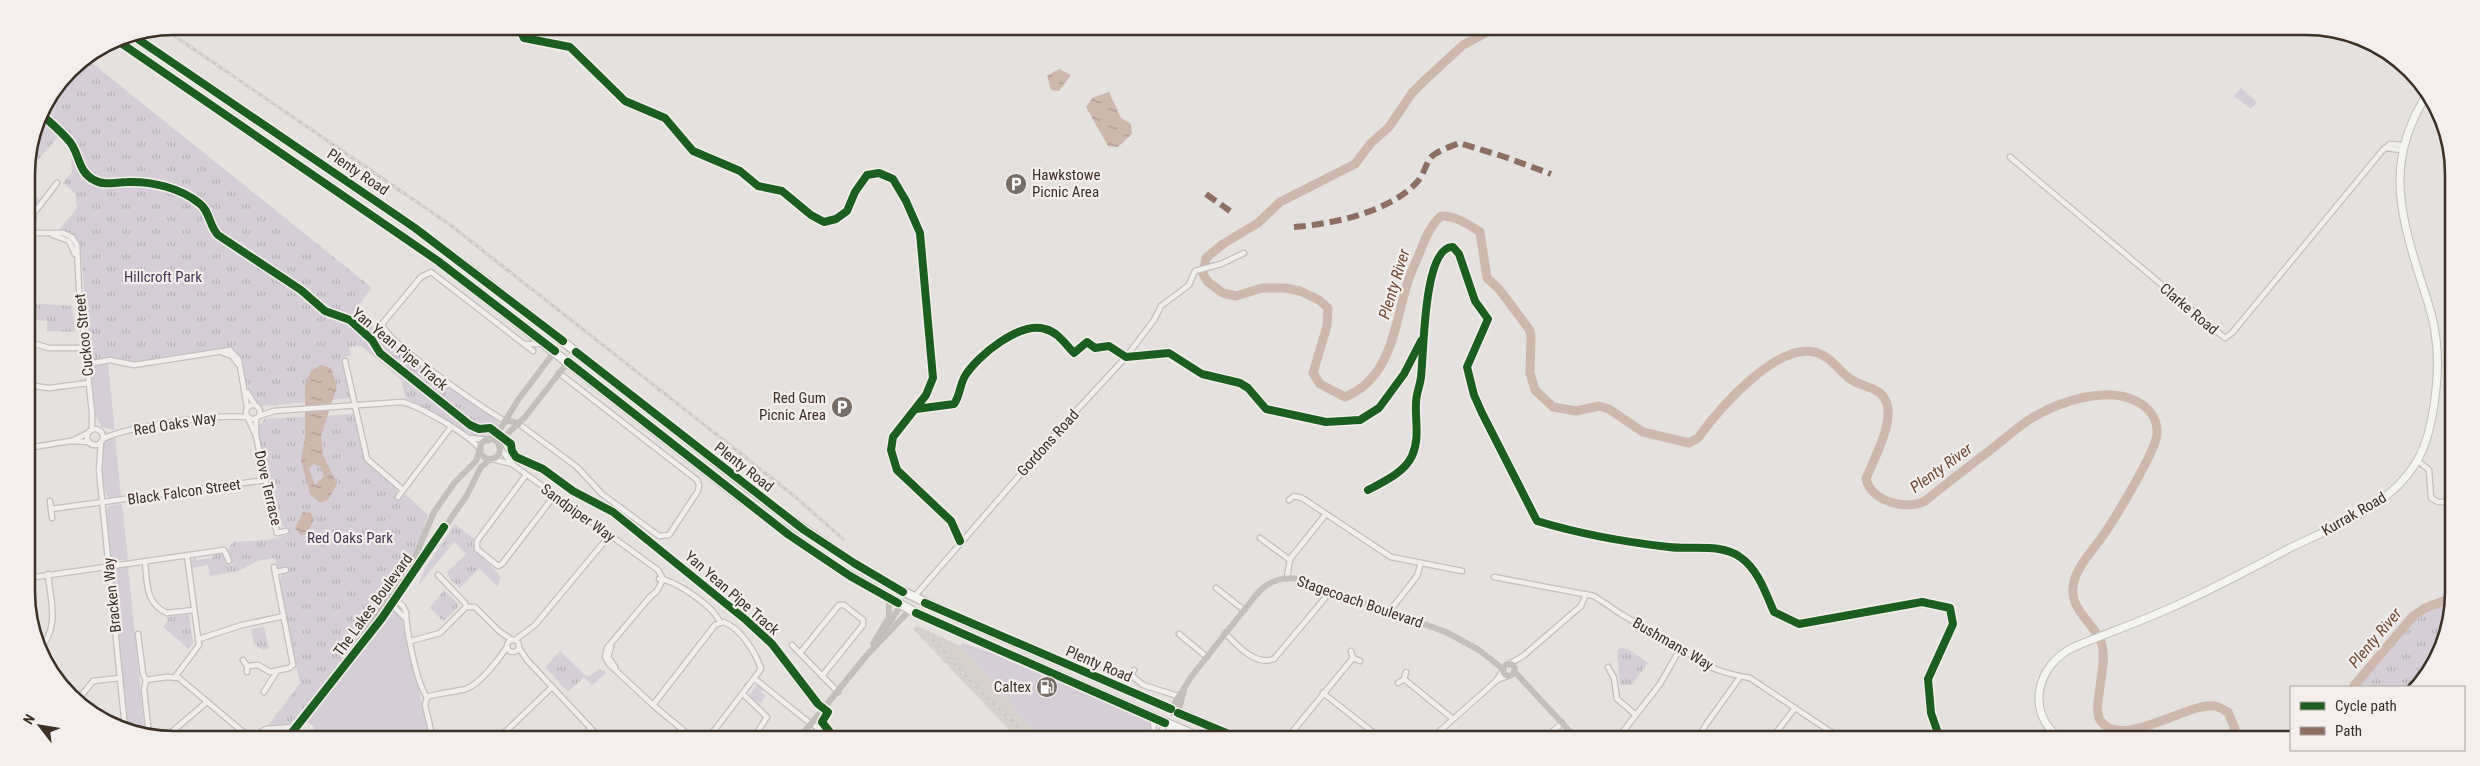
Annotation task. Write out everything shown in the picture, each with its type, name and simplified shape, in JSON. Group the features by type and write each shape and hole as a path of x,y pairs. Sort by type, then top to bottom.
{"highway":[{"name":"Plenty Road","path":"140,40 415,228 563,341 804,530 854,563 914,597 967,622 1222,731"},
{"name":"Plenty Road","path":"123,45 423,250 789,535 833,565 910,610 1185,731"},
{"path":"555,351 563,341"},
{"path":"568,362 576,352"},
{"path":"901,605 914,597"},
{"name":"Gordons Road","path":"910,610 914,597"},
{"path":"1168,724 1174,711"}],"main road":[{"name":"Kurrak Road","path":"2051,731 2042,717 2038,706 2039,690 2043,675 2049,665 2063,653 2191,599 2362,512 2390,493 2404,480 2417,460 2430,423 2437,348 2433,320 2401,212 2398,184 2402,148 2413,118 2423,101"}],"street":[{"name":"Clarke Road","path":"2010,157 2225,338 2232,333 2385,148 2390,144 2402,148"},
{"path":"35,211 58,183"},
{"name":"Cuckoo Street","path":"35,233 51,234 70,239 77,258 92,413 90,443"},
{"name":"Gordons Road","path":"914,597 1064,424 1126,357 1154,320 1161,306 1189,286 1195,271 1215,266 1244,253"},
{"path":"533,350 436,274 428,272 421,276 382,324 384,330 413,356 504,421 519,424 577,467 602,494 659,536 670,535 700,485 559,373"},
{"path":"522,343 545,344"},
{"path":"35,344 49,348 86,348"},
{"path":"87,364 110,360 134,365 230,350 236,357 241,371 245,388 247,417"},
{"path":"480,450 482,443 497,434 525,390 555,351"},
{"path":"345,361 368,459 403,490"},
{"path":"245,388 257,407 274,411 381,404 402,405 424,412 451,427 465,436 480,450 485,458 492,459 499,454 503,438 519,424 568,362"},
{"path":"35,386 49,388 89,383"},
{"name":"Red Oaks Way","path":"231,415 246,408 257,407"},
{"name":"Dove Terrace","path":"256,436 257,407"},
{"path":"258,417 274,411"},
{"name":"Cuckoo Street","path":"92,413 100,430 102,441"},
{"name":"Red Oaks Way","path":"90,431 119,432 231,415 258,417"},
{"name":"Dove Terrace","path":"247,417 256,436 277,532 286,531"},
{"path":"398,496 451,427"},
{"path":"35,447 70,441 90,431"},
{"name":"Red Oaks Way","path":"70,441 96,445 119,432"},
{"path":"465,436 494,440 500,448"},
{"name":"Bracken Way","path":"98,461 102,441"},
{"name":"Bracken Way","path":"90,443 98,461 124,721"},
{"name":"Sandpiper Way","path":"500,448 512,464 526,475 658,570 661,579 674,583 713,611 720,623 731,626 751,650 761,669 755,679"},
{"name":"The Lakes Boulevard","path":"391,600 412,564 434,512 455,482 476,461 480,450"},
{"name":"Sandpiper Way","path":"492,459 512,464"},
{"name":"The Lakes Boulevard","path":"293,731 439,535 467,495 481,467 492,459"},
{"path":"2417,460 2429,470 2431,498 2438,502 2445,502"},
{"path":"526,475 477,541 477,549 484,557 498,566 502,564 554,496"},
{"name":"Black Falcon Street","path":"51,509 266,480"},
{"path":"1289,500 1294,496 1301,498 1391,557 1462,571"},
{"path":"50,501 52,518"},
{"path":"1289,578 1289,562 1326,514"},
{"path":"424,535 430,540 439,535"},
{"path":"427,697 468,688 498,660 516,649 528,631 609,536"},
{"path":"1260,538 1289,562"},
{"path":"35,576 224,550 228,546"},
{"path":"224,550 230,562"},
{"path":"177,677 183,666 197,649 199,639 187,555"},
{"path":"145,561 149,595 153,604 167,613 194,610"},
{"path":"1389,612 1417,576 1421,563"},
{"path":"247,666 258,665 268,671 277,671 289,668 293,664 275,569 286,570"},
{"path":"45,643 49,638 53,626 48,574"},
{"path":"438,575 465,603 466,607"},
{"name":"Bushmans Way","path":"1494,577 1594,596 1716,670 1750,678 1830,731"},
{"name":"Stagecoach Boulevard","path":"1174,711 1184,689 1207,656 1264,586 1274,581 1289,578 1452,634 1490,658 1503,670 1511,673"},
{"path":"661,579 657,590 615,640 606,657 653,705 682,731"},
{"path":"1216,588 1244,610"},
{"path":"1224,635 1258,660 1274,659 1323,600 1327,590"},
{"path":"1496,681 1509,664 1523,656 1581,606 1586,594"},
{"path":"869,653 889,617 889,599"},
{"path":"391,600 405,609 422,690 427,697 425,705 431,731"},
{"path":"800,653 839,605 844,604 863,620 863,625 822,676"},
{"name":"Gordons Road","path":"805,731 869,653 901,605"},
{"path":"411,641 436,635 466,607 475,607 498,631 507,646 516,649 592,729 589,731"},
{"name":"Gordons Road","path":"869,653 910,610"},
{"path":"199,639 242,625 284,616"},
{"path":"653,705 715,626 720,623"},
{"path":"498,631 514,640 516,649"},
{"path":"498,660 507,646 528,631"},
{"path":"138,634 143,674 146,680 144,686 148,728"},
{"path":"1179,634 1207,656"},
{"path":"792,645 838,692"},
{"path":"1623,731 1664,678 1680,649"},
{"path":"1351,651 1353,658"},
{"path":"1440,731 1496,681 1511,673 1523,656"},
{"path":"1353,658 1360,661"},
{"path":"1293,731 1322,693 1353,658"},
{"name":"Stagecoach Boulevard","path":"1490,658 1509,664"},
{"path":"242,660 247,666 247,672"},
{"path":"1509,664 1511,673 1523,680 1569,731"},
{"path":"1608,668 1614,678 1617,699 1636,715"},
{"path":"264,692 277,671"},
{"name":"Plenty Road","path":"1127,679 1133,672 1141,684 1180,697"},
{"path":"1398,683 1404,679 1406,672"},
{"path":"146,680 177,677 241,731"},
{"path":"1702,731 1740,677"},
{"path":"82,695 93,681 120,678"},
{"path":"714,731 755,679 820,731"},
{"path":"1404,679 1454,718"},
{"path":"506,731 552,687"},
{"path":"1322,693 1370,731"},
{"path":"743,694 767,715 766,721 759,731"},
{"path":"173,731 207,702"},
{"path":"1777,731 1795,708"},
{"name":"The Lakes Boulevard","path":"288,731 309,710"},
{"path":"1153,717 1154,731"},
{"path":"1553,731 1562,723"},
{"path":"1163,731 1168,724"},
{"path":"1166,731 1168,724"},
{"path":"263,731 266,729 292,727"}],"shaded area":[{"path":"917,626 961,646 1015,707 1013,711 1037,731 1010,731 913,629"}],"green space":[{"name":"Hillcroft Park","path":"92,62 372,288 355,311 407,355 497,420 499,425 488,437 476,437 417,403 406,399 401,379 361,346 349,347 351,355 341,358 352,398 263,406 250,393 240,359 236,352 230,348 132,363 111,358 94,361 91,359 80,246 72,234 59,230 77,208 75,193 63,183 72,172 71,149 59,136 35,163 42,129 49,113 64,89"},
{"path":"2241,88 2257,102 2251,109 2234,96"},
{"path":"35,195 40,200 35,206"},
{"path":"35,304 72,306 75,332 47,331 47,321 35,320"},
{"path":"108,363 114,430 102,427 95,416 91,372 93,365"},
{"name":"Red Oaks Park","path":"355,414 367,462 397,487 397,496 400,498 404,493 428,515 418,544 396,584 318,692 291,723 267,727 300,683 279,581 286,572 285,568 278,568 275,558 257,561 239,571 210,576 208,565 191,568 191,561 196,556 196,560 213,558 213,554 220,553 225,557 229,566 233,565 228,551 233,542 269,540 289,534 288,529 277,521 258,437 258,424 261,425 264,419"},
{"path":"115,436 121,498 110,499 107,496 103,483 101,458 104,444"},
{"path":"122,504 128,560 113,560 106,510 110,505"},
{"path":"455,524 474,539 475,548 497,572 500,577 498,587 479,568 460,588 450,579 447,572 466,554 454,542 417,587 426,567"},
{"path":"128,566 144,727 127,722 112,574 116,568"},
{"path":"444,590 458,604 458,607 443,621 430,608"},
{"path":"2445,601 2440,628 2434,645 2416,677 2408,686 2354,686 2413,616 2425,608"},
{"path":"393,611 402,616 428,731 314,731 313,726 305,720 385,617"},
{"path":"189,614 193,643 189,649 163,627 168,617"},
{"path":"264,627 269,648 263,650 254,644 251,629"},
{"path":"962,643 988,652 1148,720 1152,722 1152,731 1037,731 1013,711 1015,707 961,646"},
{"path":"1620,648 1628,649 1648,663 1632,685 1620,685 1617,651"},
{"path":"560,651 585,675 590,676 599,669 607,672 592,685 584,677 568,692 545,667"},
{"path":"757,685 763,689 761,692 766,696 760,704 749,695"},
{"path":"2232,719 2234,731 2228,731"}],"water":[{"path":"1059,69 1071,75 1059,91 1051,90 1047,76"},
{"path":"1109,92 1121,118 1131,124 1132,134 1118,147 1108,146 1086,107 1092,98"},
{"path":"321,365 331,368 337,387 321,436 323,455 337,484 328,500 320,503 310,494 301,460 305,437 305,385 311,371","holes":["313,464 321,467 324,476 315,485 309,469"]},
{"path":"303,512 311,513 314,520 307,533 301,535 295,528"}],"waterway":[{"name":"Plenty River","path":"1482,35 1463,45 1412,93 1389,127 1371,143 1355,164 1280,202 1258,223 1223,244 1206,258 1203,274 1208,282 1223,293 1236,296 1262,288 1285,288 1300,291 1319,300 1328,308 1327,326 1313,373 1320,384 1345,397 1360,389 1372,378 1381,365 1393,336 1409,279 1431,228 1441,216 1457,219 1480,232 1487,278 1499,289 1529,329 1531,335 1530,373 1535,390 1553,407 1576,411 1599,406 1609,409 1643,432 1689,443 1698,438 1735,394 1770,365 1787,356 1804,351 1820,354 1852,380 1880,393 1886,401 1888,412 1884,436 1866,479 1869,487 1875,493 1890,502 1899,504 1917,504 1925,501 2019,427 2056,406 2097,395 2111,395 2136,401 2152,414 2157,429 2155,443 2124,501 2102,537 2080,567 2073,589 2077,606 2102,645 2103,663 2098,714 2100,720 2109,728 2122,730 2154,724 2202,707 2216,706 2228,712 2235,731"},
{"name":"Plenty River","path":"2354,686 2413,616 2425,608 2445,601"}],"railway":[{"path":"173,35 449,224 792,494 843,539"},
{"path":"929,636 976,687 1023,731"}],"marked path":[{"path":"1294,227 1343,219 1393,201 1407,192 1418,181 1431,157 1459,143 1551,174"},
{"path":"1206,194 1230,211"}],"cycle path":[{"path":"522,35 524,38 570,47 625,101 665,118 693,151 740,171 758,186 782,191 811,215 824,222 836,219 847,211 855,192 867,175 879,173 893,179 906,201 920,233 933,378 926,395 893,437 891,450 897,470 951,521 960,541"},
{"path":"139,40 415,228 563,341"},
{"path":"123,45 438,261 555,351"},
{"name":"Yan Yean Pipe Track","path":"46,119 70,142 82,168 89,177 102,183 136,182 156,184 183,193 199,203 203,206 218,235 301,290 325,311 350,320 372,340 380,353 470,425 479,429 490,428 511,444 512,451 516,457 543,469 573,491 613,512 746,620 772,644 818,704 828,712 822,722 829,731"},
{"path":"1368,490 1399,472 1412,456 1417,436 1416,400 1421,377 1430,282 1443,251 1453,247 1459,254 1475,301 1488,319 1467,367 1474,395 1537,521 1586,534 1619,540 1678,548 1715,548 1732,553 1746,562 1757,575 1774,612 1799,624 1922,602 1950,608 1953,624 1928,679 1931,713 1937,731"},
{"path":"916,409 954,404 965,376 979,359 1012,335 1035,328 1045,329 1054,333 1074,353 1087,342 1095,348 1109,346 1126,357 1169,353 1202,374 1240,383 1248,388 1266,409 1326,422 1360,420 1379,408 1404,374 1421,341"},
{"path":"576,352 804,530 903,592"},
{"path":"568,362 789,535 850,576 898,603"},
{"path":"293,731 382,618 444,527"},
{"path":"925,603 1171,709"},
{"path":"916,613 1165,723"},
{"path":"1178,713 1222,731"}],"place":[{"name":"Hawkstowe Picnic Area","path":"1016,184"},
{"name":"Red Gum Picnic Area","path":"842,407"},
{"name":"Caltex","path":"1047,687"}]}
